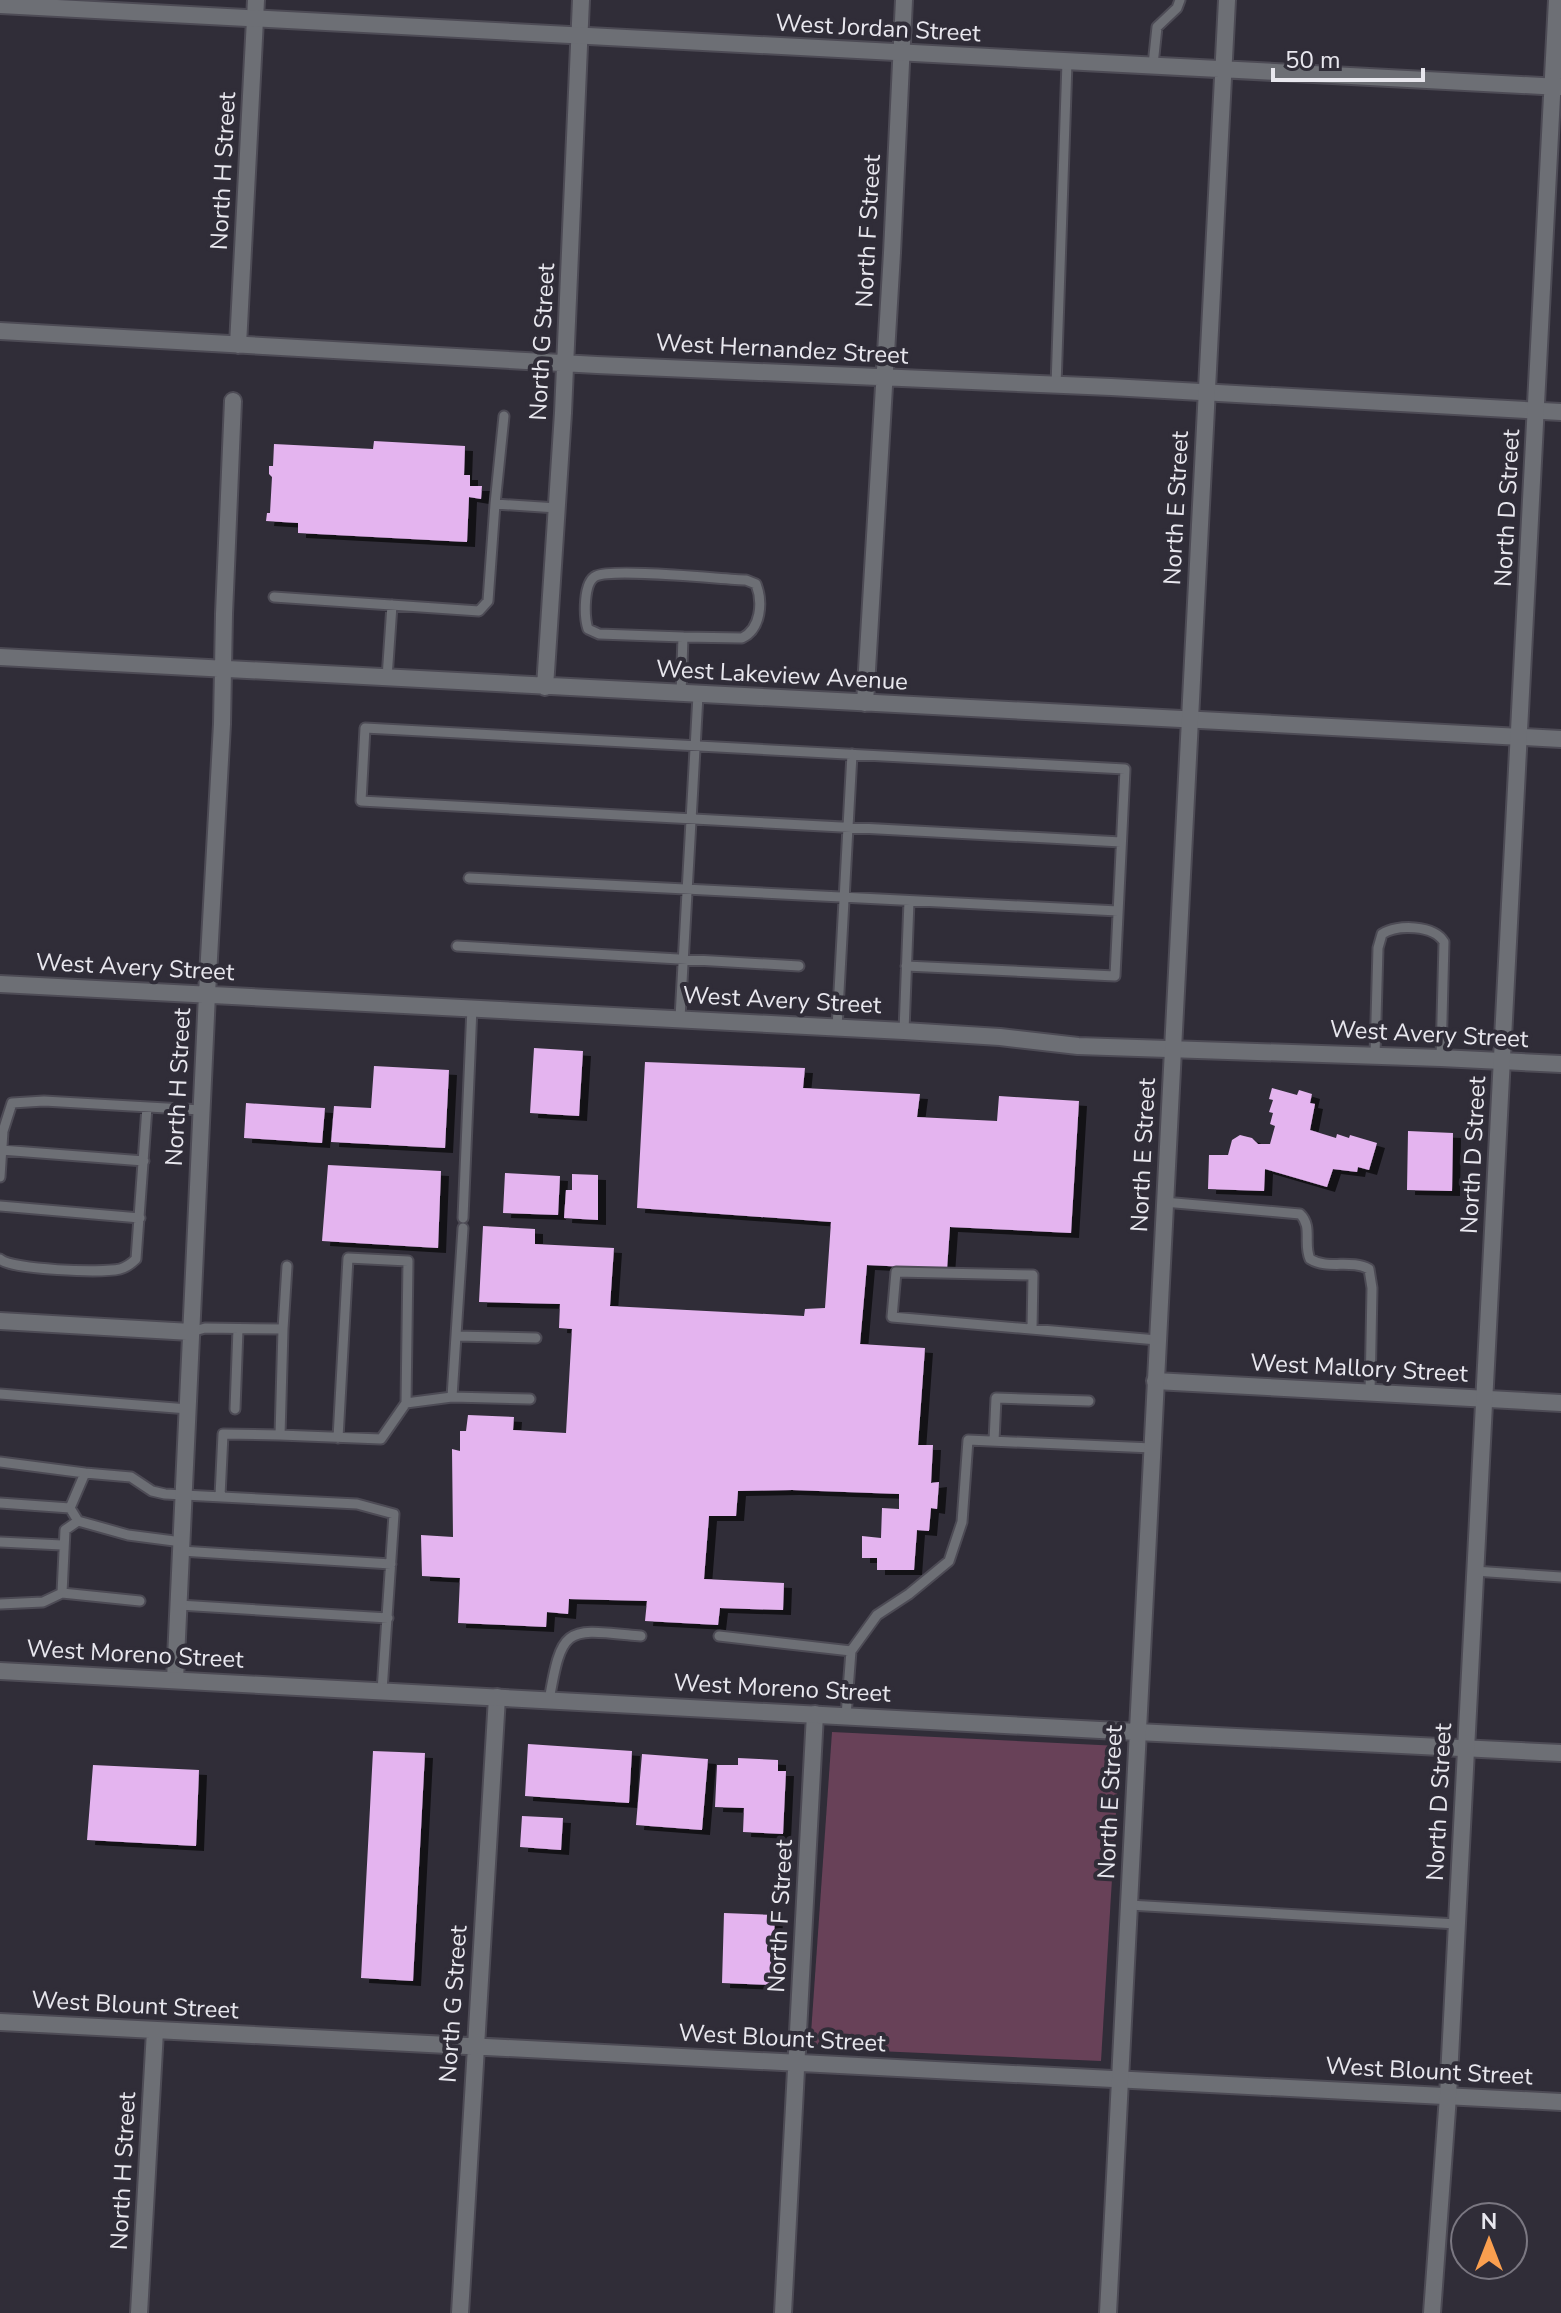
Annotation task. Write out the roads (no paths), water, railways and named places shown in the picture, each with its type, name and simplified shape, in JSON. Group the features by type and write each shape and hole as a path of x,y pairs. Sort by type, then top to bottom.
{"street":[{"name":"North H Street","path":"238,345 256,0"},
{"name":"North G Street","path":"545,687 565,362 581,0"},
{"name":"North F Street","path":"865,703 904,0"},
{"name":"North E Street","path":"1108,2313 1227,0"},
{"name":"North D Street","path":"1432,2313 1448,2096 1474,1571 1557,87 1557,0"},
{"name":"West Jordan Street","path":"0,5 1557,87"},
{"name":"West Hernandez Street","path":"0,331 1561,412"},
{"name":"North H Street","path":"175,1680 233,401"},
{"name":"West Lakeview Avenue","path":"0,657 1561,739"},
{"name":"West Avery Street","path":"0,984 680,1018 1000,1037 1078,1046 1561,1064"},
{"path":"0,1321 191,1332"},
{"name":"West Mallory Street","path":"1155,1381 1561,1403"},
{"name":"West Moreno Street","path":"0,1671 1561,1753"},
{"name":"North G Street","path":"460,2313 497,1697"},
{"name":"North F Street","path":"783,2313 815,1714"},
{"name":"West Blount Street","path":"0,2022 1561,2102"},
{"name":"North H Street","path":"139,2313 155,2031"}],"lane":[{"path":"1153,65 1157,27 1177,8 1180,0"},
{"path":"1056,386 1067,62"},
{"path":"274,597 479,611 488,601 504,416"},
{"path":"495,504 557,508"},
{"path":"625,574 746,580 756,584 759,592 758,619 748,636 683,637 599,634 588,629 587,600 591,580 597,576 625,574"},
{"path":"387,678 392,605"},
{"path":"680,1018 695,746 683,637"},
{"path":"906,966 1115,976 1125,769 365,728 361,801 1121,842"},
{"path":"837,1028 852,754"},
{"path":"469,878 1118,911"},
{"path":"904,1031 909,901"},
{"path":"1375,1055 1378,948 1382,934 1397,928 1430,930 1439,934 1444,942 1441,1058"},
{"path":"457,946 799,966"},
{"path":"452,1397 472,1007"},
{"path":"0,1177 3,1131 12,1103 44,1101 201,1110"},
{"path":"0,1259 14,1266 95,1271 120,1269 136,1259 147,1107"},
{"path":"1,1150 144,1161"},
{"path":"1164,1202 1300,1214 1307,1225 1310,1259 1326,1265 1357,1265 1369,1269 1372,1288 1370,1393"},
{"path":"0,1206 140,1218"},
{"path":"220,1496 223,1434 280,1435 338,1438 381,1439 406,1403 408,1261 348,1258 338,1438"},
{"path":"280,1435 287,1266"},
{"path":"1032,1328 1033,1275 896,1272 892,1317 1157,1340"},
{"path":"191,1332 205,1328 283,1329"},
{"path":"235,1409 238,1329"},
{"path":"456,1336 536,1338"},
{"path":"0,1394 188,1409"},
{"path":"406,1403 452,1397 530,1399"},
{"path":"994,1441 996,1398 1089,1401"},
{"path":"846,1716 851,1651 877,1615 909,1594 949,1561 962,1522 968,1440 1152,1448"},
{"path":"0,1462 131,1477 152,1491 357,1504 394,1514 382,1691"},
{"path":"70,1508 85,1473"},
{"path":"0,1503 70,1508"},
{"path":"70,1508 78,1521 182,1547 391,1564"},
{"path":"62,1593 65,1530 78,1521"},
{"path":"0,1542 62,1545"},
{"path":"1474,1571 1561,1577"},
{"path":"0,1604 43,1602 62,1593 140,1601"},
{"path":"179,1605 388,1618"},
{"path":"549,1701 555,1663 564,1640 574,1634 599,1632 641,1636"},
{"path":"719,1636 851,1651"},
{"path":"1129,1905 1457,1924"}]}
